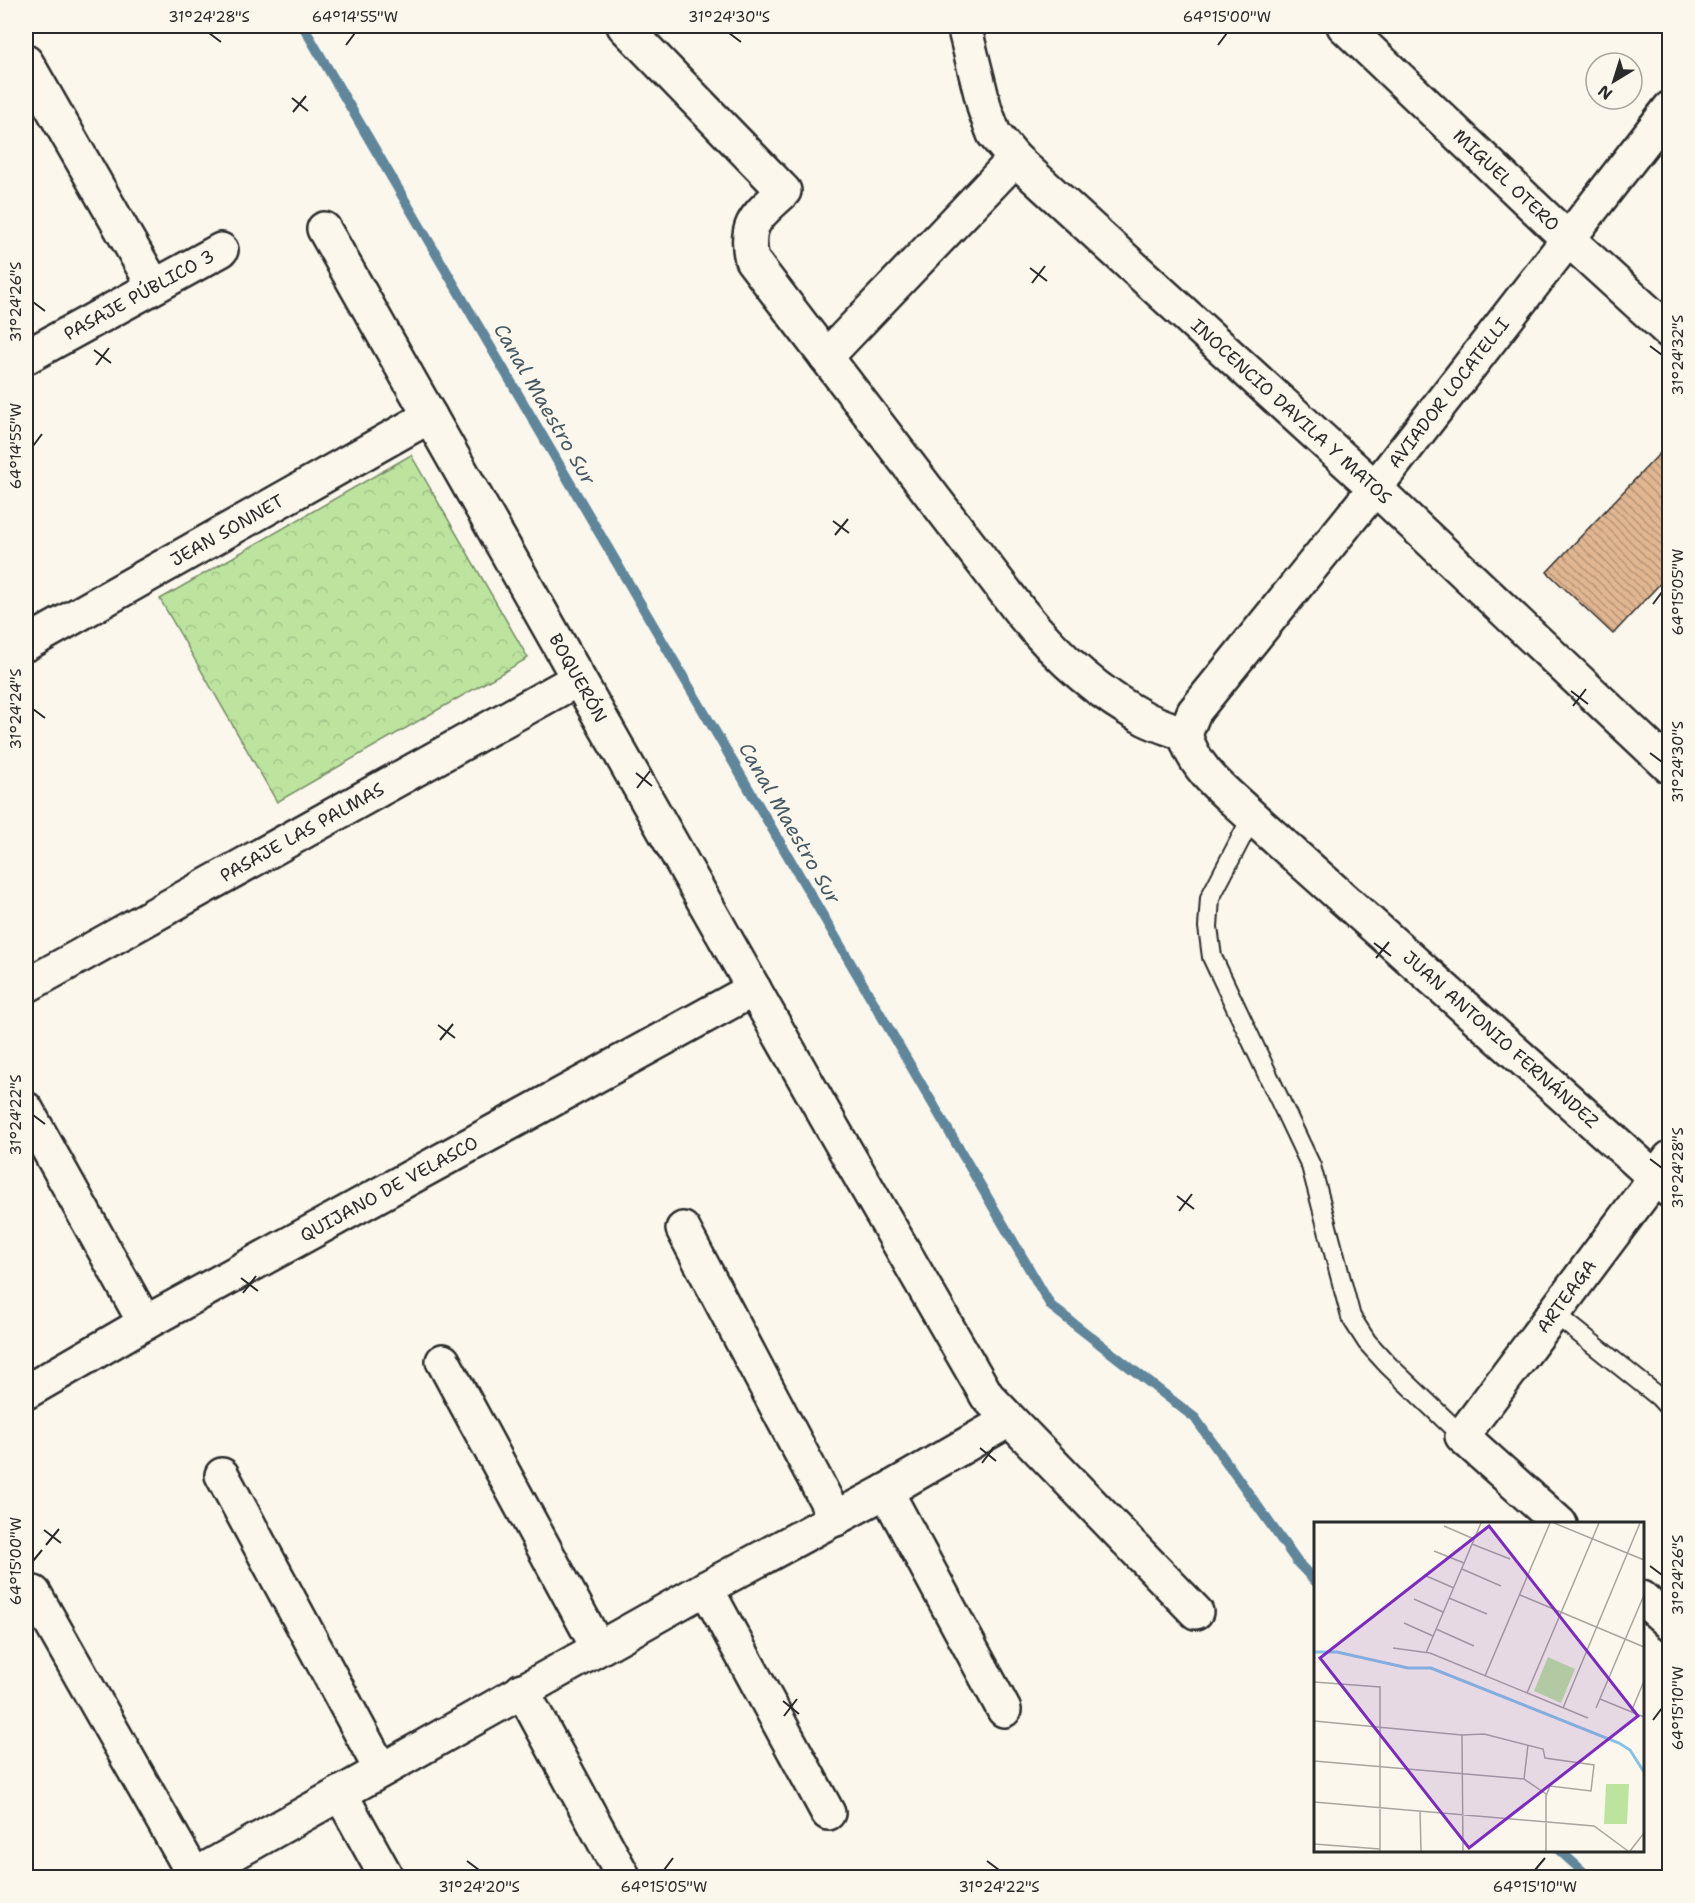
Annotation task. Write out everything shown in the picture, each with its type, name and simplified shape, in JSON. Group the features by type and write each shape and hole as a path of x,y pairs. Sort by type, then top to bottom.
{"street":[{"path":"624,26 784,191 755,219 750,231 749,246 752,260 1043,639 1068,664 1117,700 1147,719 1185,734"},
{"name":"INOCENCIO DAVILA Y MATOS","path":"964,26 985,110 994,134 1015,159 1375,488 1670,767"},
{"name":"MIGUEL OTERO","path":"1344,26 1568,239 1670,332"},
{"path":"26,62 154,286"},
{"name":"AVIADOR LOCATELLI","path":"1185,734 1194,712 1375,488 1670,108"},
{"path":"826,357 1015,159"},
{"name":"BOQUERÓN","path":"324,229 833,1129 987,1396 1196,1612"},
{"name":"PASAJE PÚBLICO 3","path":"26,357 221,250"},
{"name":"JEAN SONNET","path":"26,644 430,416"},
{"name":"PASAJE LAS PALMAS","path":"26,986 578,679"},
{"name":"JUAN ANTONIO FERNÁNDEZ","path":"1185,734 1188,748 1200,767 1252,817 1664,1175"},
{"name":"QUIJANO DE VELASCO","path":"26,1392 145,1323 754,989"},
{"path":"26,1109 145,1323"},
{"name":"ARTEAGA","path":"1462,1436 1552,1312 1664,1175"},
{"path":"683,1229 836,1519"},
{"path":"444,1361 598,1648"},
{"path":"34,1593 192,1876 706,1588 836,1519 1009,1420"},
{"path":"1462,1436 1558,1522"},
{"path":"222,1475 381,1770"},
{"path":"886,1491 1004,1710"},
{"path":"706,1588 828,1813"},
{"path":"1644,1600 1670,1623"},
{"path":"522,1690 624,1878"},
{"path":"340,1793 387,1878"}],"lane":[{"path":"1252,817 1210,898 1208,927 1212,957 1311,1166 1351,1317 1367,1342 1388,1365 1462,1436"},
{"path":"1552,1312 1670,1409"}],"green space":[{"path":"411,455 528,658 277,802 160,599"}],"building":[{"path":"1661,452 1670,460 1670,573 1613,634 1547,572"}],"waterway":[{"name":"Canal Maestro Sur","path":"303,26 1051,1306 1195,1418 1298,1563 1314,1580"},
{"name":"Canal Maestro Sur","path":"1561,1852 1590,1878"}]}
